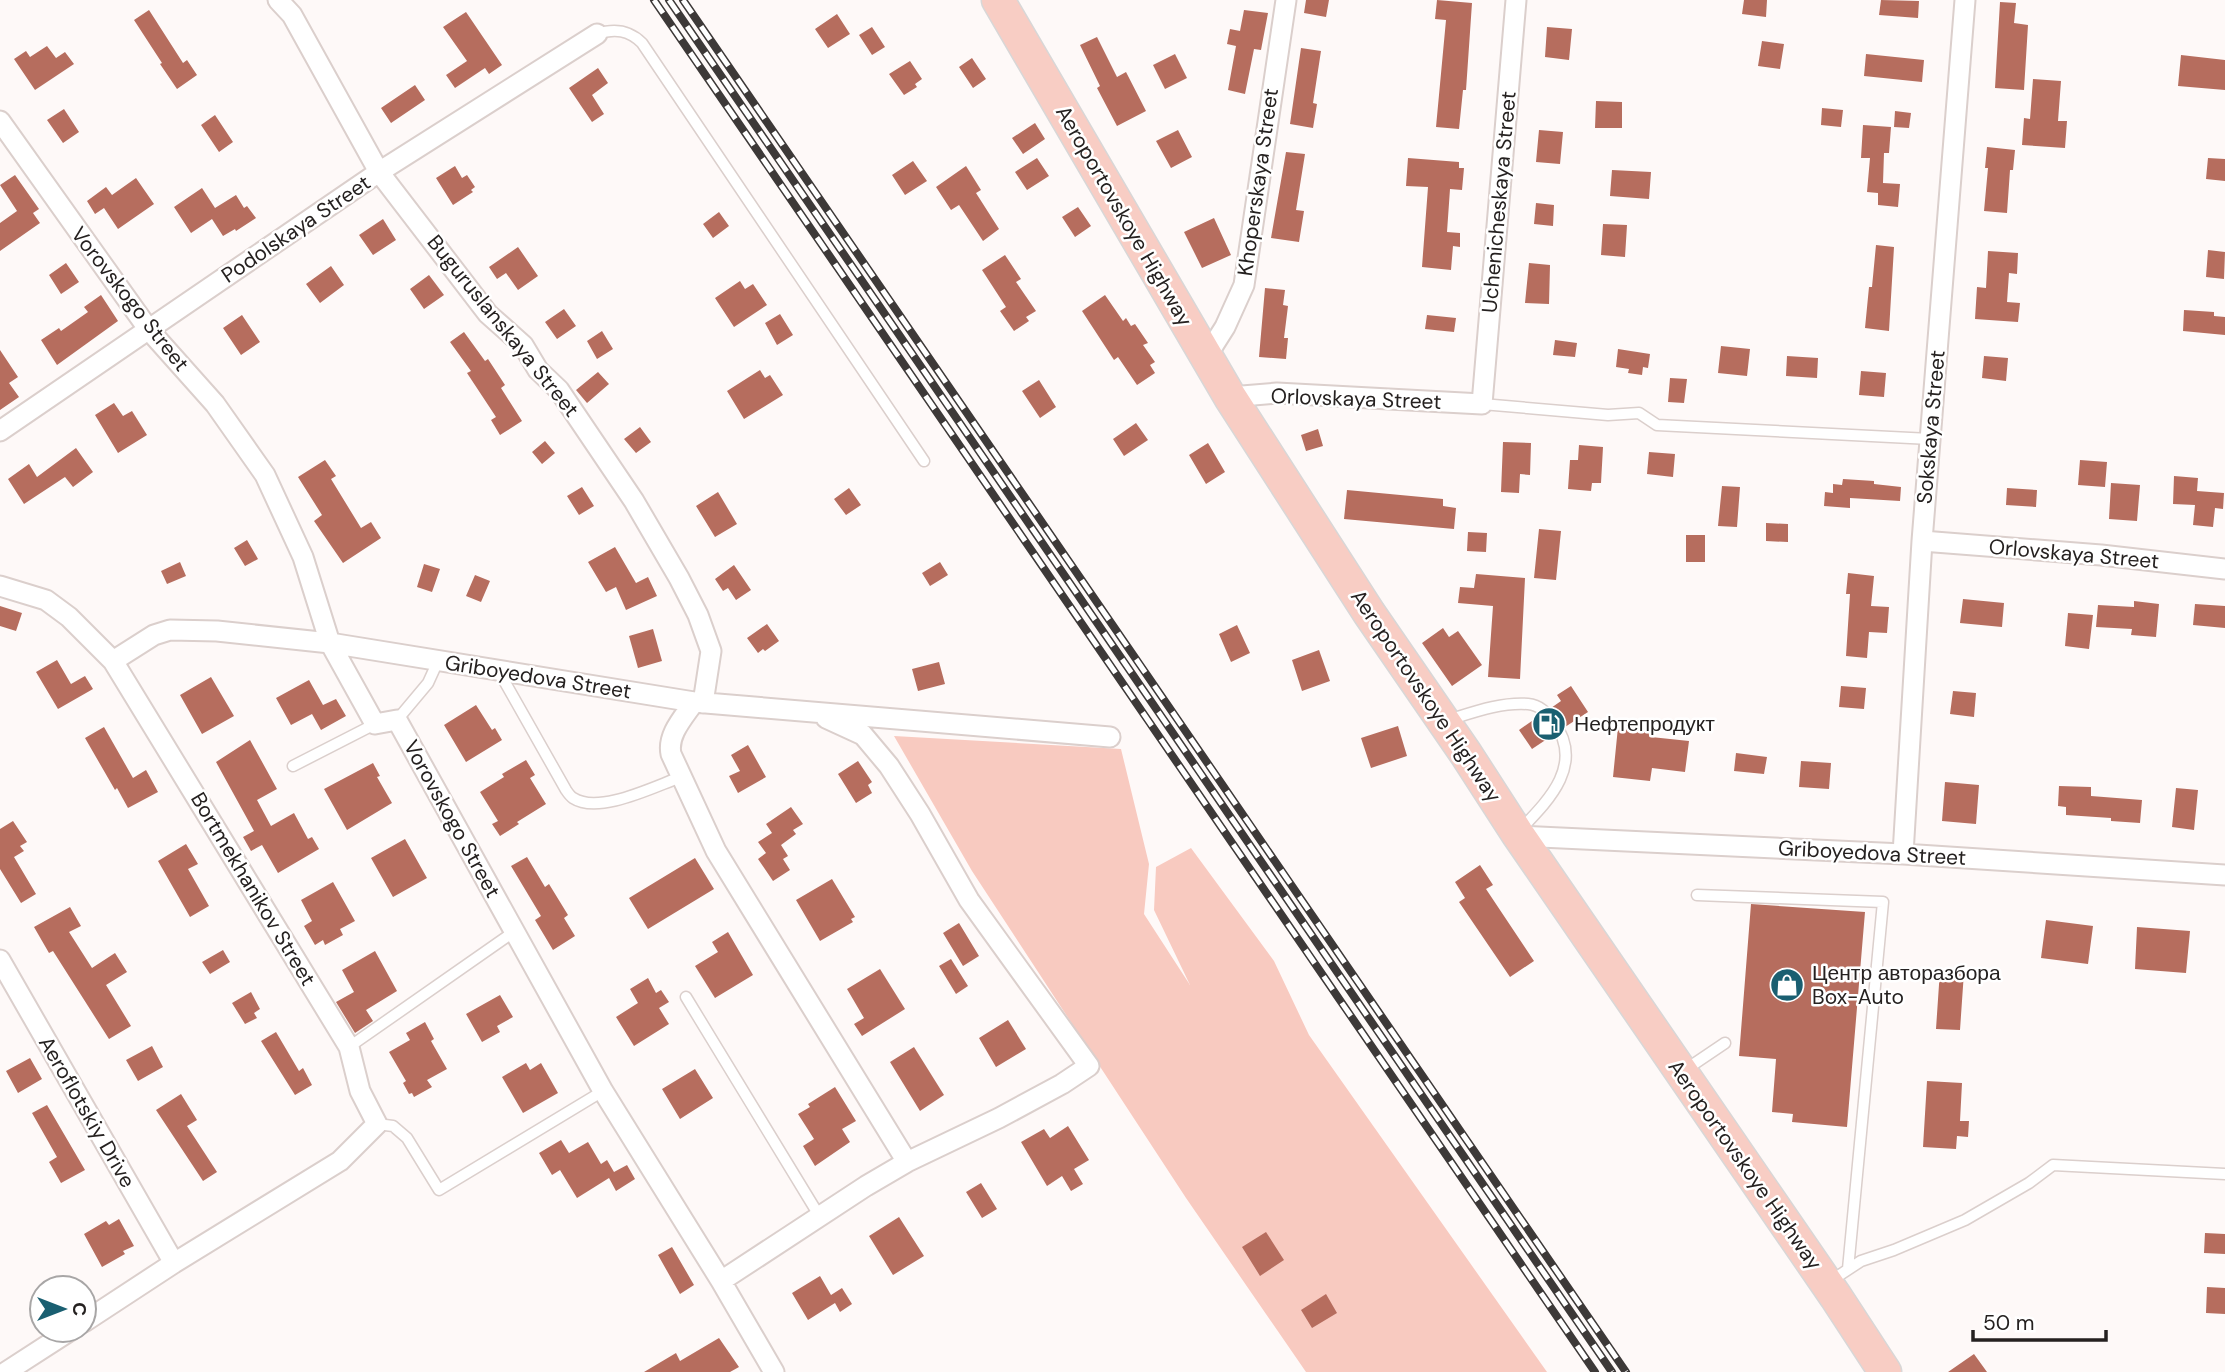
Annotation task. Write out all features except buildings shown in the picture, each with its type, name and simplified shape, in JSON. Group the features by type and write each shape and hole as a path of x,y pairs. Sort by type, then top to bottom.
{"main road":[{"name":"Aeroportovskoye Highway","path":"998,0 1230,397 1369,613 1681,1072 1838,1276 1885,1372"}],"street":[{"name":"Buguruslanskaya Street","path":"278,0 292,15 379,172 488,314 523,345 538,370 559,390 634,501 698,615 711,652 698,702"},
{"name":"Khoperskaya Street","path":"1206,357 1225,327 1244,285 1286,0"},
{"name":"Uchenicheskaya Street","path":"1482,404 1516,0"},
{"name":"Sokskaya Street","path":"1903,854 1922,541 1965,0"},
{"name":"Podolskaya Street","path":"0,431 379,172 597,34"},
{"name":"Vorovskogo Street","path":"0,121 149,330 215,404 265,475 303,557 330,643 375,724 397,720 603,1091 774,1372"},
{"name":"Orlovskaya Street","path":"1230,397 1276,393 1482,404"},
{"name":"Orlovskaya Street","path":"1922,541 2101,555 2225,569"},
{"path":"0,586 47,600 69,617 113,661"},
{"name":"Griboyedova Street","path":"113,661 154,635 170,630 217,631 330,643 698,702 1110,737"},
{"name":"Bortmekhanikov Street","path":"113,661 349,1047 360,1091 377,1124"},
{"path":"698,702 672,735 669,745 681,777 716,850 907,1162"},
{"path":"721,1281 907,1162 999,1118 1089,1066 969,900 889,766 863,735 813,712"},
{"name":"Griboyedova Street","path":"1518,835 1903,854 2225,875"},
{"name":"Aeroflotskiy Drive","path":"0,960 174,1264"},
{"path":"98,1312 340,1161 377,1124"},
{"path":"6,1372 49,1344"}],"lane":[{"path":"597,34 608,30 626,32 642,43 924,461"},
{"path":"1482,404 1608,415 1639,413 1657,425 1930,439"},
{"path":"397,720 424,689 438,661"},
{"path":"498,670 573,798 596,803 610,802 681,777"},
{"path":"1443,722 1494,707 1528,704 1541,707 1556,724 1563,742 1565,762 1559,785 1518,835"},
{"path":"293,766 375,724"},
{"path":"1697,895 1883,902 1838,1276"},
{"path":"349,1047 515,931"},
{"path":"686,997 820,1217"},
{"path":"1681,1072 1725,1043"},
{"path":"377,1124 393,1126 407,1138 439,1190 603,1091"},
{"path":"1838,1276 1861,1261 1965,1220 2053,1165 2225,1174"}],"shaded area":[{"path":"894,736 1121,749 1149,864 1144,914 1190,985 1154,910 1156,867 1191,848 1274,961 1309,1035 1547,1372 1306,1372 1186,1198 972,871"}],"railway":[{"path":"654,0 1595,1372"},
{"path":"669,0 1612,1372"},
{"path":"683,0 1626,1372"}],"place":[{"name":"Нефтепродукт","path":"1549,724"},
{"name":"Центр авторазбора Box-Auto","path":"1787,985"}]}
